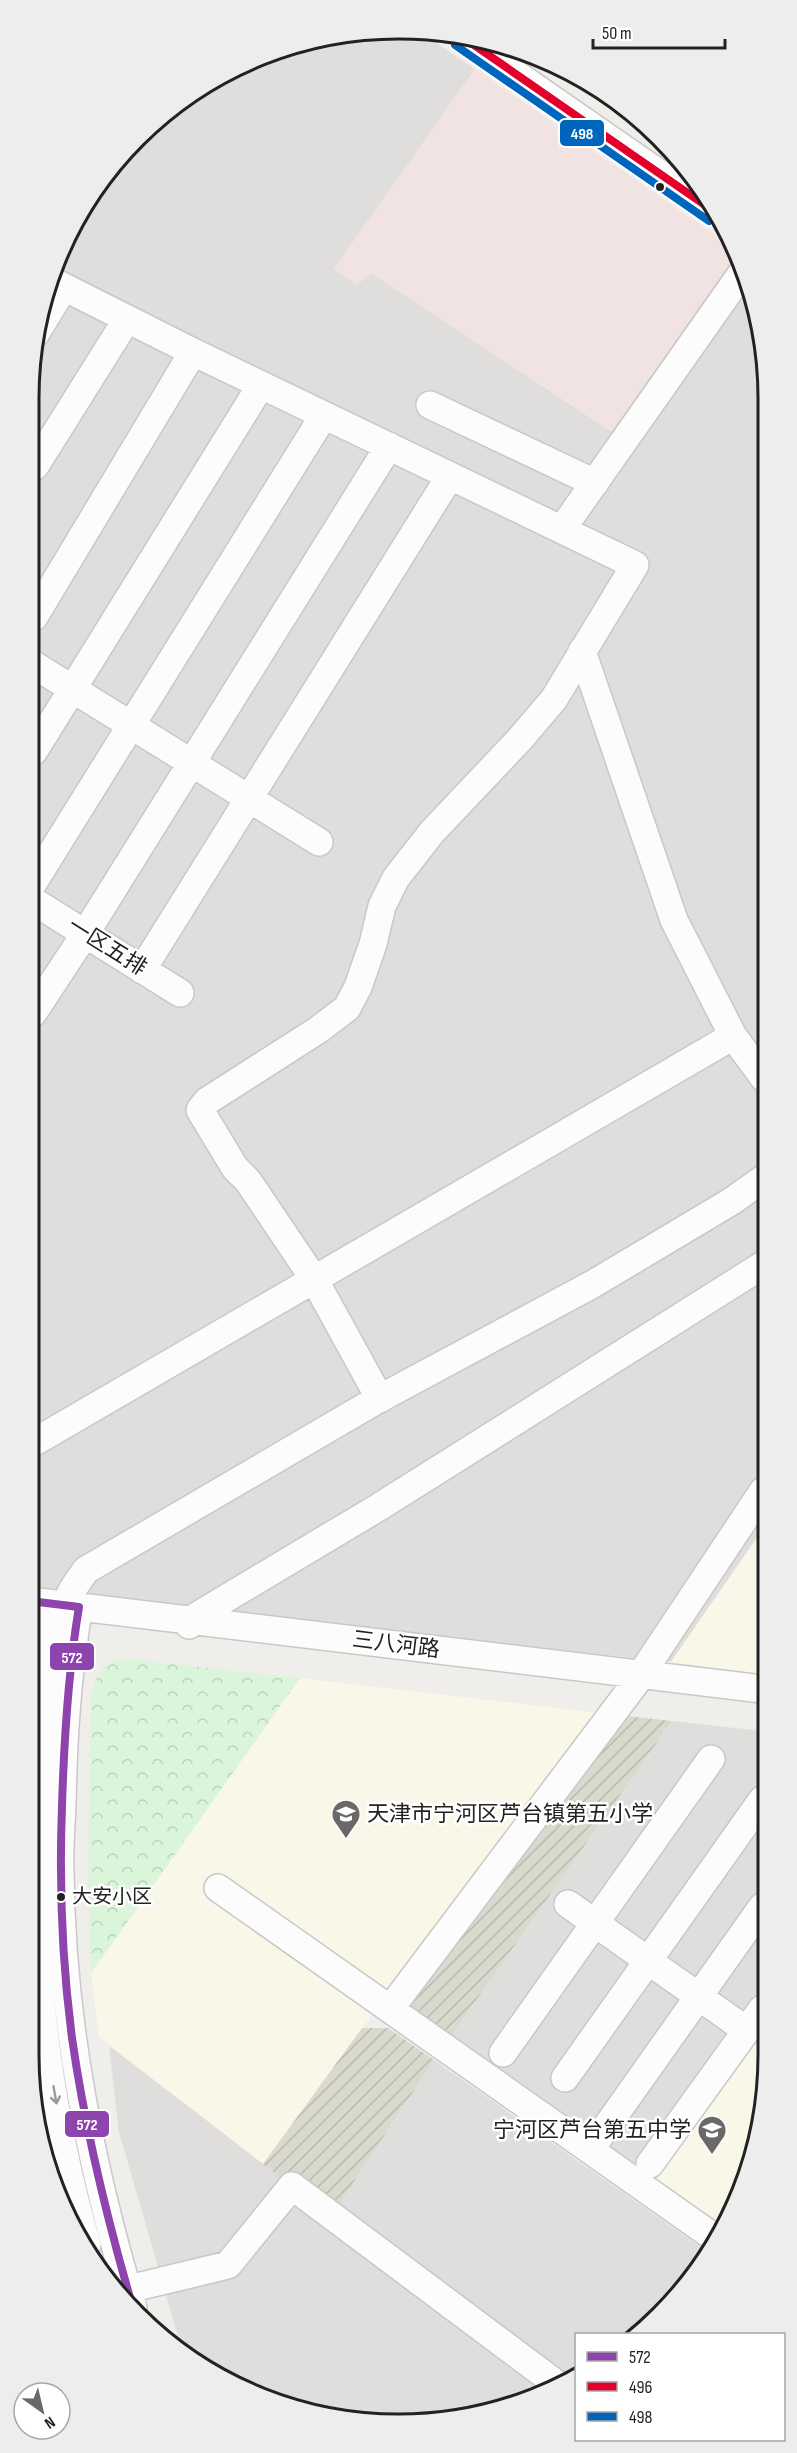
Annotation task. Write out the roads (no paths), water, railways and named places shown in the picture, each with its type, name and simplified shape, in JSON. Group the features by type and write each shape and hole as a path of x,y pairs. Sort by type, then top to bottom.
{"street":[{"path":"478,48 698,200"},
{"path":"517,59 678,172"},
{"path":"562,529 738,279"},
{"path":"59,284 193,352 635,565 554,699 520,739 432,832 396,878 382,906 373,944 358,987 347,1008 318,1030 207,1101 200,1110 235,1168 248,1181 314,1279 380,1399"},
{"path":"39,460 127,319"},
{"path":"39,609 193,352"},
{"path":"39,743 261,385"},
{"path":"430,405 594,483"},
{"path":"39,873 324,415"},
{"path":"39,999 85,934 388,446"},
{"path":"142,970 450,476"},
{"path":"582,651 674,920 733,1036 758,1070"},
{"path":"39,668 319,842"},
{"name":"一区五排","path":"39,905 180,993"},
{"path":"39,1439 733,1036"},
{"path":"39,1706 55,1612 86,1570 380,1399 593,1284 758,1183"},
{"path":"188,1626 758,1268"},
{"path":"390,2009 638,1680 758,1499"},
{"path":"55,1612 65,1723 60,1868 62,1921 73,2038 92,2153 122,2285"},
{"name":"三八河路","path":"55,1612 638,1680 758,1689"},
{"name":"三八河路","path":"638,1680 758,1700"},
{"path":"503,2053 711,1759"},
{"path":"565,2078 758,1808"},
{"path":"218,1888 710,2234"},
{"path":"568,1904 595,1923 754,2020 650,2164"},
{"path":"590,2150 758,1913"},
{"path":"39,1973 60,2127 83,2226"},
{"path":"130,2294 228,2265 292,2186 551,2380"}],"place":[{"name":"天津市宁河区芦台镇第五小学","path":"346,1840"},
{"name":"大安小区","path":"61,1897"},
{"name":"宁河区芦台第五中学","path":"712,2156"}]}
